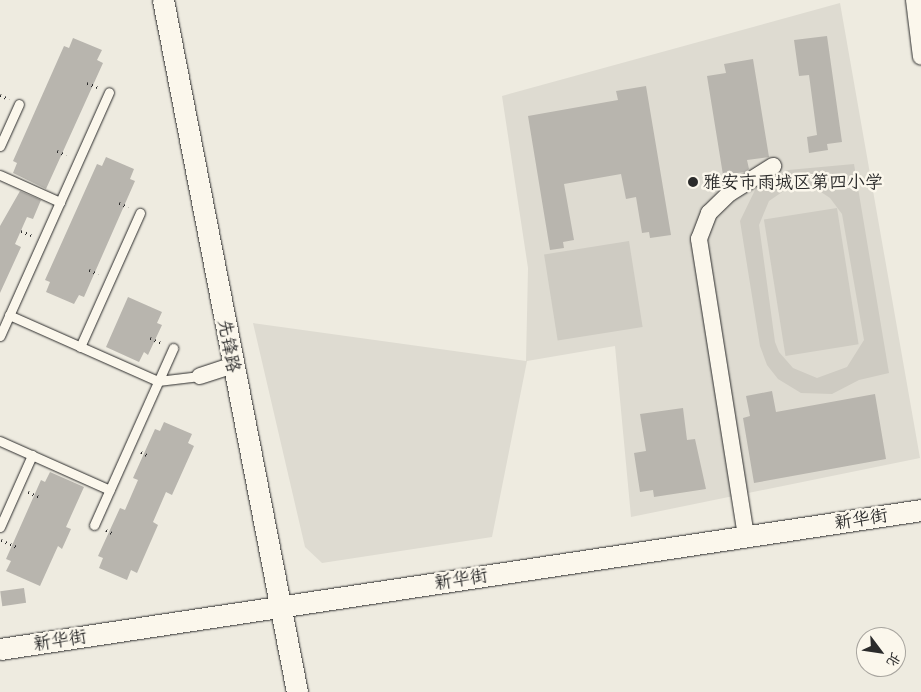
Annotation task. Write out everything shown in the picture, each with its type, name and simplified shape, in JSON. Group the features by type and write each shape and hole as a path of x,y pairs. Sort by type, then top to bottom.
{"street":[{"name":"先锋路","path":"163,0 279,607 297,692"},
{"path":"914,0 921,57"},
{"path":"746,536 699,239 709,213 730,193 774,166"},
{"path":"200,376 233,365"},
{"name":"新华街","path":"0,649 921,510"}],"lane":[{"path":"0,336 109,92"},
{"path":"0,146 19,104"},
{"path":"0,175 60,202"},
{"path":"80,347 140,213"},
{"path":"10,315 158,381 200,376"},
{"path":"94,525 173,348"},
{"path":"0,441 110,490"},
{"path":"0,527 32,455"}],"path":[{"path":"0,539 17,547"}],"shaded area":[{"name":"雅安市雨城区第四小学","path":"840,3 920,458 631,517 615,346 527,361 492,537 322,563 305,547 253,323 526,361 528,268 502,96"},
{"path":"854,164 889,373 859,380 832,394 801,393 778,379 767,365 760,346 740,221 756,188 774,176 788,170","holes":["802,186 818,190 830,198 842,214 864,340 847,367 817,378 793,368 779,352 775,342 759,225 769,201 788,188"]},
{"path":"837,208 859,344 785,356 764,220"},
{"path":"629,241 643,327 558,340 544,254"}],"building":[{"path":"827,36 842,142 827,144 828,150 809,153 807,137 817,135 809,75 799,76 794,40"},
{"path":"73,38 102,50 97,60 103,63 46,189 13,173 17,163 13,161 64,46 69,48"},
{"path":"753,59 769,157 747,160 749,169 745,172 723,175 707,76 726,73 724,64"},
{"path":"646,86 671,235 650,238 649,232 642,233 636,197 626,199 621,174 564,184 574,240 563,242 564,248 550,250 528,116 618,100 616,91"},
{"path":"106,157 134,169 130,179 135,181 84,297 79,295 74,304 46,292 50,282 45,280 97,164 102,166"},
{"path":"20,191 41,200 33,219 27,217 15,244 21,247 0,293 0,226"},
{"path":"128,297 162,312 157,323 162,325 148,355 144,352 139,362 106,347"},
{"path":"772,391 776,412 875,394 886,459 754,483 743,418 750,416 746,396"},
{"path":"683,408 687,440 695,439 706,489 654,497 653,490 640,492 634,453 646,451 640,414"},
{"path":"164,422 192,434 188,443 194,446 172,495 166,492 153,522 158,525 137,573 131,570 127,580 99,568 103,558 98,556 120,508 125,510 138,480 133,478 155,429 160,431"},
{"path":"50,472 84,487 66,527 71,529 62,549 58,546 40,586 6,571 11,561 6,559 41,480 45,482"},
{"path":"24,588 26,603 2,606 0,591"}],"place":[{"name":"雅安市雨城区第四小学","path":"693,182"}]}
